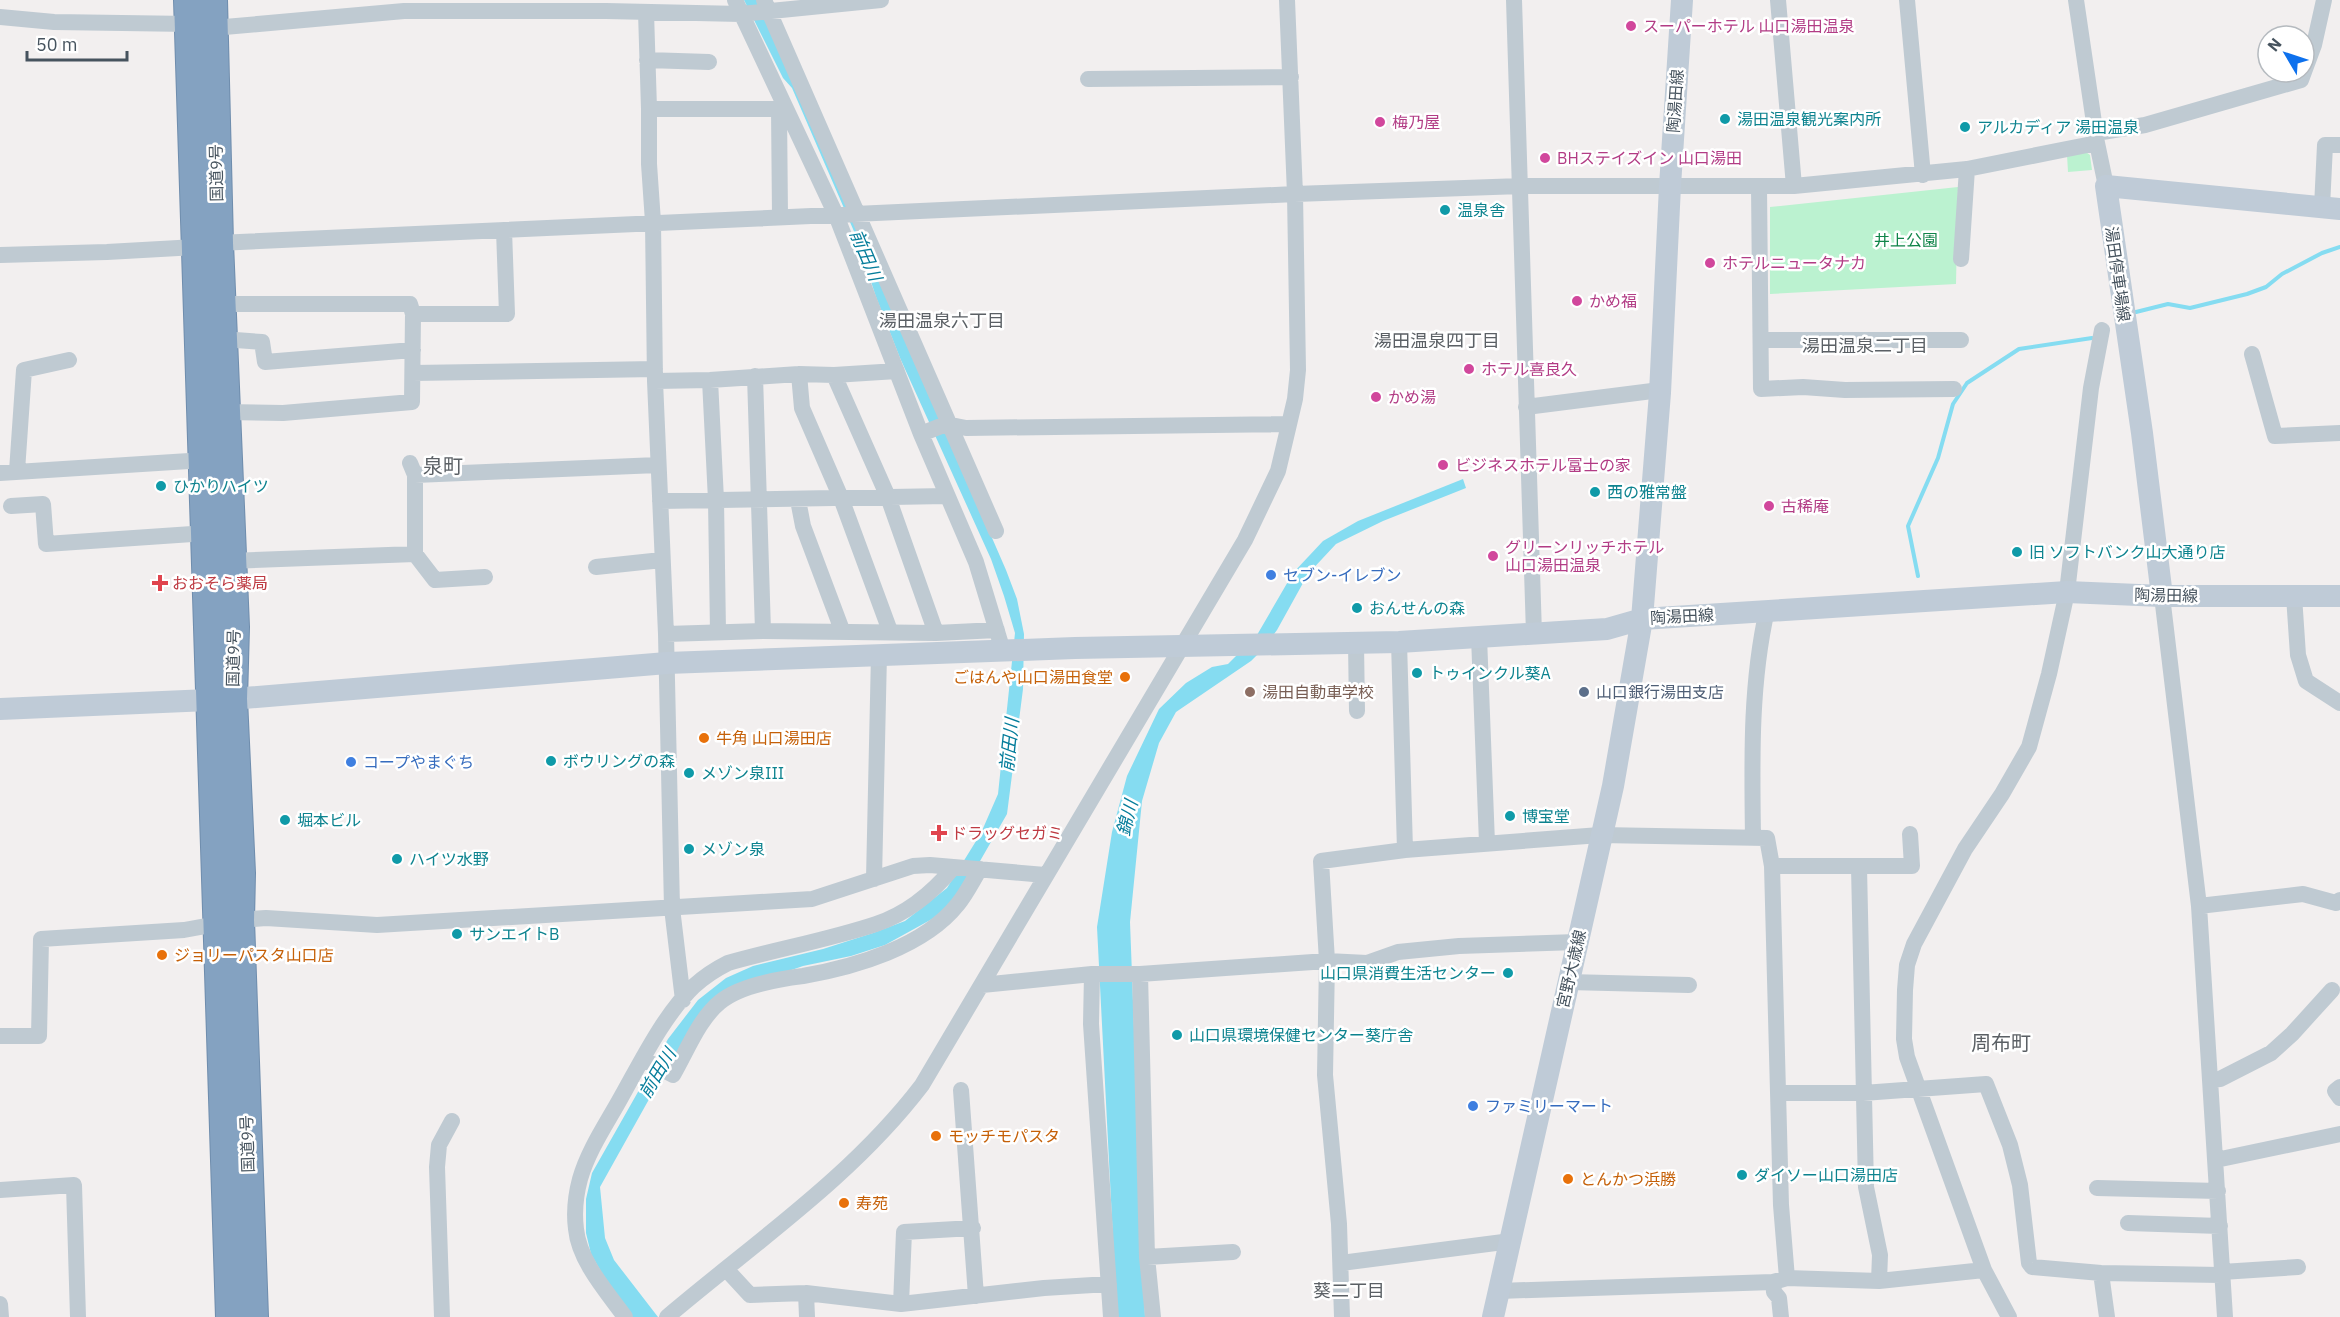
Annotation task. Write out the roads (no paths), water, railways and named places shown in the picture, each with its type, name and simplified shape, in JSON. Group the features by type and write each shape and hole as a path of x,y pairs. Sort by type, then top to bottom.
{"highway":[{"name":"国道9号","path":"201,13 207,245 205,460 207,533 221,699 240,873 229,922 231,1317"},
{"name":"国道9号","path":"207,245 221,304 234,627 221,699"},
{"name":"国道9号","path":"229,922 253,1317"}],"main road":[{"name":"陶湯田線","path":"1682,0 1660,390 1642,619 2067,592 2162,596 2340,596"},
{"path":"2106,186 2331,208"},
{"name":"湯田停車場線","path":"2106,186 2142,433 2162,596"},
{"path":"0,709 221,699 667,663 879,654 1001,644 1028,650 1399,642 1607,629 1642,619"},
{"name":"宮野大歳線","path":"1493,1317 1623,735 1642,619"}],"street":[{"path":"0,17 54,22 201,13 404,11 524,5 606,5 646,12 766,8 881,0"},
{"path":"670,1316 859,1155 902,1111 922,1085 1045,875 1184,646 1263,505 1278,471 1295,399 1298,370 1295,194 1287,0"},
{"path":"1514,0 1534,633"},
{"path":"1779,0 1794,186"},
{"path":"1907,0 1923,175"},
{"path":"2076,0 2106,186"},
{"path":"0,255 108,252 653,222 1295,194 1521,186 1794,186 1923,175 1967,169 2097,138 2301,80 2314,45 2324,0"},
{"path":"766,8 996,531"},
{"path":"666,634 890,631 936,633 1001,644 976,562 921,434 837,215 783,111 741,9"},
{"path":"646,12 655,375 667,663 672,908 683,1000"},
{"path":"647,60 709,62"},
{"path":"1088,80 1291,77"},
{"path":"650,109 783,111"},
{"path":"780,218 783,111"},
{"path":"2331,208 2325,145 2340,145"},
{"path":"1961,259 1967,169"},
{"path":"1759,186 1761,389 1803,387 1845,390 1954,389"},
{"path":"413,314 507,314 504,230"},
{"path":"221,304 410,304 413,314 412,402 283,413 224,412"},
{"path":"2009,1317 1984,1270 1907,1057 1904,1039 1906,974 1914,944 1965,849 2030,747 2067,592 2091,388 2102,330"},
{"path":"222,339 262,342 265,362 413,350"},
{"path":"1762,340 1961,340"},
{"path":"2252,354 2275,436 2340,433"},
{"path":"17,471 24,370 69,360"},
{"path":"413,373 655,375 710,380 755,376 897,371"},
{"path":"799,374 802,408 841,498 890,631"},
{"path":"834,375 888,497 936,633"},
{"path":"755,376 763,631"},
{"path":"710,380 716,500 718,632"},
{"path":"1526,407 1660,390"},
{"path":"921,434 948,425 966,428 1288,424"},
{"path":"0,473 205,460"},
{"path":"485,577 435,580 415,554 412,469 658,465"},
{"path":"660,501 947,496"},
{"path":"798,500 803,526 843,630"},
{"path":"11,506 43,504 46,544 207,533"},
{"path":"230,561 415,554"},
{"path":"596,567 662,560"},
{"path":"2162,596 2199,906 2225,1317"},
{"path":"2294,596 2298,655 2306,681 2340,703"},
{"path":"1753,838 1751,747 1758,649 1767,610"},
{"path":"1479,637 1487,843"},
{"path":"1399,642 1405,850"},
{"path":"1356,643 1358,711"},
{"path":"874,879 879,654"},
{"path":"1772,866 1912,866 1910,834"},
{"path":"1342,1317 1341,1263 1324,1075 1327,961 1322,861 1405,850 1600,835 1767,838 1772,866 1781,1205 1780,1280 1774,1292 1779,1298 1781,1317"},
{"path":"0,1036 39,1036 41,939 184,930 266,918 376,925 812,899 913,866 930,865 1045,875"},
{"path":"1859,867 1866,1187 1880,1255 1879,1281"},
{"path":"625,1317 601,1284 581,1248 576,1229 576,1201 589,1154 656,1036 693,988 711,972 728,963 877,924 903,911 939,885 953,868"},
{"path":"643,1059 673,1075 708,1014 727,997 783,979 831,970 890,952 918,937 958,905 980,869"},
{"path":"2199,906 2303,894 2336,903 2340,900"},
{"path":"982,985 1092,974 1140,974 1327,961 1367,963 1398,952 1459,946 1577,942"},
{"path":"1092,974 1091,1023 1111,1317"},
{"path":"1140,974 1147,1257 1153,1317"},
{"path":"1568,982 1689,985"},
{"path":"2211,1080 2220,1079 2271,1053 2292,1034 2332,990"},
{"path":"1779,1093 1863,1093 1986,1084 2010,1145 2020,1185 2029,1263 2032,1267 2100,1273 2222,1273 2298,1267"},
{"path":"2340,1087 2336,1091 2340,1098"},
{"path":"961,1090 973,1228 976,1296"},
{"path":"442,1317 437,1167 439,1145 452,1121"},
{"path":"2216,1160 2340,1134"},
{"path":"0,1190 74,1185 78,1317"},
{"path":"2097,1188 2218,1191"},
{"path":"2128,1223 2220,1226"},
{"path":"901,1304 904,1232 973,1228"},
{"path":"1341,1263 1511,1241"},
{"path":"1147,1257 1233,1252"},
{"path":"726,1269 750,1295 806,1293 901,1304 1044,1288 1109,1284"},
{"path":"1499,1291 1780,1280 1879,1281 1984,1270"},
{"path":"2100,1273 2107,1317"},
{"path":"806,1293 807,1317"},
{"path":"928,1317 929,1300"},
{"path":"0,1304 1,1317"}],"water":[{"name":"前田川","path":"744,0 758,0 1006,570 1017,599 1024,634 1023,689 1007,814 964,889 943,913 885,945 851,956 803,966 720,995 662,1076 600,1187 605,1238 614,1260 658,1317 632,1317 612,1291 591,1254 586,1233 586,1199 592,1173 668,1039 698,1000 726,978 753,966 823,949 905,921 947,888 981,833 998,794 1015,633 991,559 900,358 876,297 856,236 792,88 783,78"},
{"name":"錦川","path":"1463,479 1466,488 1383,521 1336,544 1308,574 1277,630 1263,649 1251,661 1176,712 1159,743 1142,801 1130,922 1145,1317 1117,1317 1097,927 1112,832 1127,776 1159,709 1186,683 1212,667 1228,664 1257,635 1293,573 1323,541 1358,521"}],"waterway":[{"path":"2132,313 2168,304 2190,308 2247,294 2266,287 2282,274 2322,253 2340,247"},
{"path":"1918,576 1908,526 1938,458 1953,404 1967,383 2019,349 2092,338"}],"place":[{"name":"スーパーホテル 山口湯田温泉","path":"1631,26"},
{"name":"湯田温泉観光案内所","path":"1725,119"},
{"name":"梅乃屋","path":"1380,122"},
{"name":"アルカディア 湯田温泉","path":"1965,127"},
{"name":"BHステイズイン 山口湯田","path":"1545,158"},
{"name":"温泉舎","path":"1445,210"},
{"name":"ホテルニュータナカ","path":"1710,263"},
{"name":"かめ福","path":"1577,301"},
{"name":"ホテル喜良久","path":"1469,369"},
{"name":"かめ湯","path":"1376,397"},
{"name":"ビジネスホテル富士の家","path":"1443,465"},
{"name":"ひかりハイツ","path":"161,486"},
{"name":"西の雅常盤","path":"1595,492"},
{"name":"古稀庵","path":"1769,506"},
{"name":"旧 ソフトバンク山大通り店","path":"2017,552"},
{"name":"グリーンリッチホテル 山口湯田温泉","path":"1493,556"},
{"name":"セブン-イレブン","path":"1271,575"},
{"name":"おおそら薬局","path":"160,583"},
{"name":"おんせんの森","path":"1357,608"},
{"name":"トゥインクル葵A","path":"1417,673"},
{"name":"ごはんや山口湯田食堂","path":"1125,677"},
{"name":"湯田自動車学校","path":"1250,692"},
{"name":"山口銀行湯田支店","path":"1584,692"},
{"name":"牛角 山口湯田店","path":"704,738"},
{"name":"ボウリングの森","path":"551,761"},
{"name":"コープやまぐち","path":"351,762"},
{"name":"メゾン泉III","path":"689,773"},
{"name":"博宝堂","path":"1510,816"},
{"name":"堀本ビル","path":"285,820"},
{"name":"ドラッグセガミ","path":"939,833"},
{"name":"メゾン泉","path":"689,849"},
{"name":"ハイツ水野","path":"397,859"},
{"name":"サンエイトB","path":"457,934"},
{"name":"ジョリーパスタ山口店","path":"162,955"},
{"name":"山口県消費生活センター","path":"1508,973"},
{"name":"山口県環境保健センター葵庁舎","path":"1177,1035"},
{"name":"ファミリーマート","path":"1473,1106"},
{"name":"モッチモパスタ","path":"936,1136"},
{"name":"ダイソー山口湯田店","path":"1742,1175"},
{"name":"とんかつ浜勝","path":"1568,1179"},
{"name":"寿苑","path":"844,1203"}],"district":[{"name":"湯田温泉六丁目","path":"942,320"},
{"name":"湯田温泉四丁目","path":"1437,340"},
{"name":"湯田温泉二丁目","path":"1865,345"},
{"name":"泉町","path":"443,465"},
{"name":"周布町","path":"2001,1042"},
{"name":"葵二丁目","path":"1349,1290"}],"park label":[{"name":"井上公園","path":"1906,240"}]}
